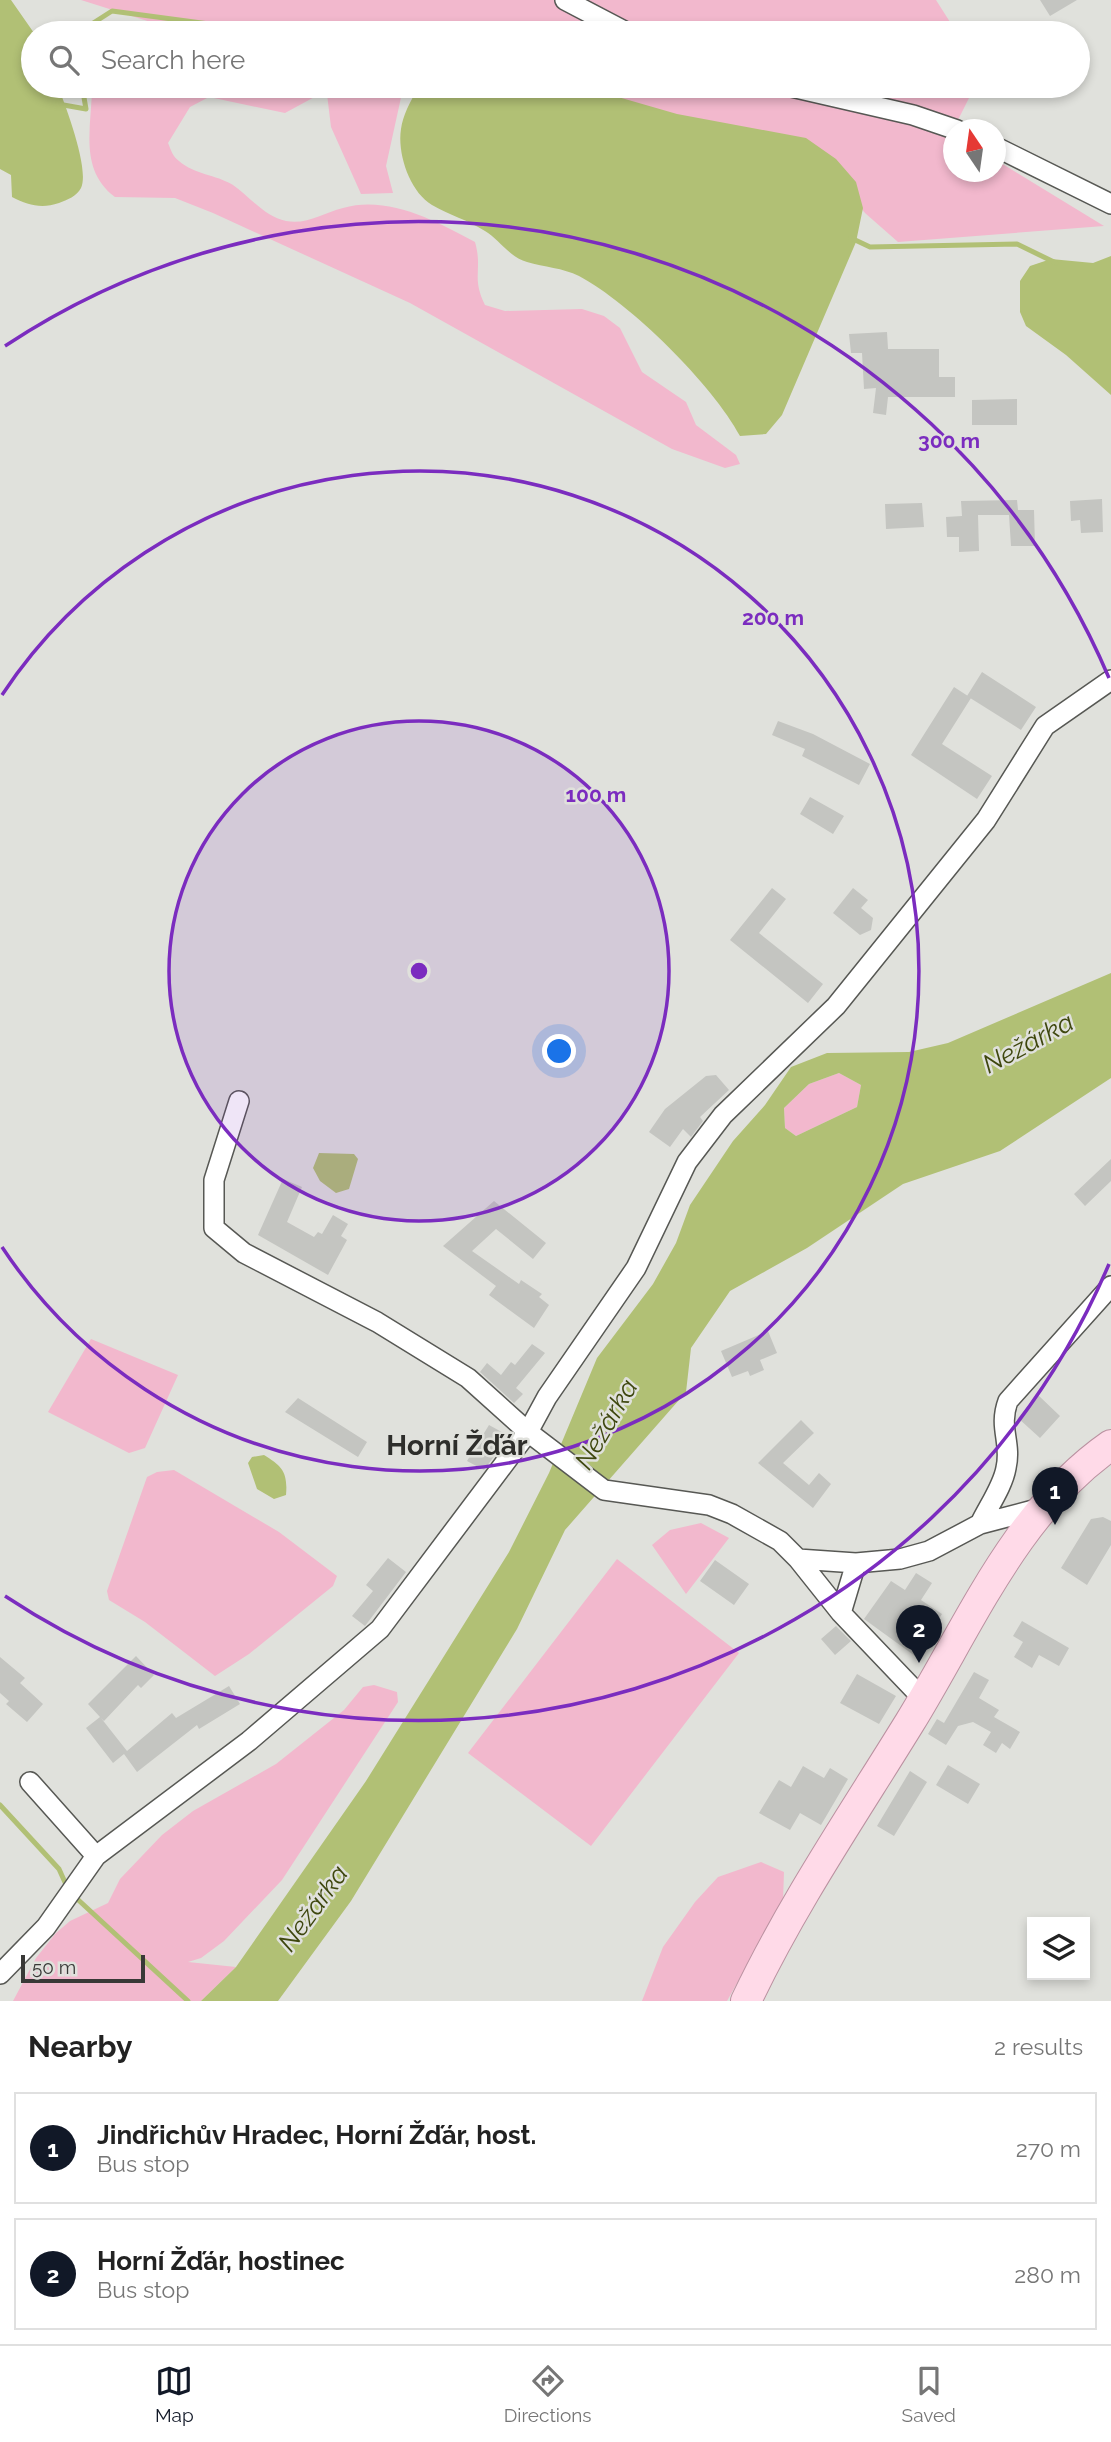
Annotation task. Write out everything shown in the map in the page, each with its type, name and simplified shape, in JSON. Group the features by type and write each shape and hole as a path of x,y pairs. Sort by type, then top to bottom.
{"main road":[{"path":"746,2001 797,1909 1003,1565 1041,1508 1093,1457 1111,1445"}],"street":[{"path":"565,0 605,21"},
{"path":"840,98 913,115 943,125"},
{"path":"1006,152 1111,204"},
{"path":"0,1974 46,1927 96,1856 249,1741 380,1629 528,1432 547,1397 636,1268 687,1162 723,1115 836,1006 986,820 1045,726 1111,680"},
{"path":"239,1101 214,1180 214,1228 244,1253 377,1322 468,1378 528,1432 604,1490 709,1505 732,1514 780,1541 841,1613 924,1700"},
{"path":"980,1524 1006,1470 1008,1449 1002,1418 1008,1401 1111,1286"},
{"path":"798,1559 856,1563 900,1559 929,1551 980,1524 1041,1508"},
{"path":"841,1613 856,1563"},
{"path":"30,1782 96,1856"}],"shaded area":[{"path":"81,0 936,0 949,21 148,21"},
{"path":"91,98 207,98 190,107 168,143 172,153 185,166 233,185 278,219 294,222 343,208 377,205 411,212 475,242 479,287 485,305 505,311 582,309 604,316 620,328 642,372 686,402 696,425 736,455 740,464 725,468 672,449 410,303 213,213 175,198 115,197 103,186 91,160"},
{"path":"214,98 313,98 285,113"},
{"path":"327,98 401,98 386,166 393,193 361,194 331,127"},
{"path":"593,98 969,98 958,119 943,119 943,182 1006,182 1006,166 1104,226 898,242 865,213 819,156"},
{"path":"839,1073 861,1085 857,1107 796,1136 785,1128 784,1108 809,1084"},
{"path":"91,1339 178,1375 145,1448 129,1453 48,1412"},
{"path":"174,1470 279,1532 337,1576 333,1586 249,1654 215,1676 145,1622 109,1600 107,1591 147,1477 157,1472"},
{"path":"701,1523 729,1538 686,1594 652,1545 670,1530"},
{"path":"617,1559 739,1653 591,1846 468,1753"},
{"path":"374,1685 397,1692 398,1702 282,1880 224,1941 201,1958 188,1962 236,1967 201,2001 13,2001 36,1958 56,1933 70,1921 108,1903 120,1879 162,1835 193,1811 276,1764 344,1710 363,1687"},
{"path":"761,1862 784,1872 783,1901 727,2001 642,2001 663,1947 695,1902 718,1877"}],"water":[{"path":"0,0 11,0 26,21 21,21 21,98 62,98 80,152 83,179 81,188 72,197 52,205 35,205 12,197 11,175 0,169"},
{"path":"412,98 622,98 677,114 806,138 836,159 856,182 863,208 856,242 782,415 766,434 740,436 711,393 691,370 645,325 599,289 573,273 521,260 485,231 438,209 424,199 411,182 401,150 402,124"},
{"path":"1111,256 1111,395 1066,355 1026,326 1020,312 1020,281 1030,266 1051,259 1093,263"},
{"name":"Nežárka","path":"1111,973 1111,1078 1000,1151 903,1184 807,1248 730,1291 691,1348 686,1392 565,1530 517,1629 351,1901 278,2001 201,2001 236,1967 366,1781 509,1552 549,1473 597,1358 653,1284 676,1243 690,1205 733,1141 765,1105 791,1067 827,1053 909,1052 948,1043","holes":["839,1073 861,1085 857,1107 796,1136 785,1128 784,1108 809,1084"]},
{"path":"319,1153 354,1154 358,1159 349,1189 336,1193 320,1181 313,1168"},
{"path":"264,1455 285,1475 286,1495 274,1499 257,1489 248,1463 252,1457"}],"building":[{"path":"1040,0 1077,0 1050,16"},
{"path":"887,332 888,349 939,349 939,377 955,377 955,397 888,397 886,415 873,413 876,388 864,389 862,353 851,353 849,334"},
{"path":"1017,399 1017,425 972,425 972,400"},
{"path":"1102,499 1103,532 1081,533 1080,520 1071,521 1070,501"},
{"path":"1017,500 1018,510 1034,510 1035,546 1011,546 1009,515 978,515 979,551 959,552 959,537 947,537 946,517 962,516 961,501"},
{"path":"922,503 924,527 886,529 885,504"},
{"path":"982,672 1036,707 1021,730 967,696"},
{"path":"954,687 971,698 942,744 992,776 977,799 911,755"},
{"path":"778,721 813,734 870,764 859,785 802,756 805,749 772,735"},
{"path":"810,797 844,816 833,834 800,814"},
{"path":"772,888 786,899 759,933 823,984 808,1003 730,940"},
{"path":"853,888 868,900 861,908 873,918 871,930 860,935 833,913"},
{"path":"716,1075 729,1090 700,1117 703,1121 691,1137 683,1129 670,1147 649,1132 665,1109 706,1076"},
{"path":"1111,1159 1111,1181 1085,1206 1074,1194"},
{"path":"283,1179 302,1187 287,1222 314,1237 318,1232 322,1234 333,1215 348,1224 341,1236 347,1240 328,1275 258,1235"},
{"path":"494,1201 546,1243 533,1259 496,1229 472,1251 519,1284 521,1280 542,1294 539,1297 549,1305 534,1328 489,1295 496,1286 443,1246"},
{"path":"768,1331 777,1353 760,1360 764,1370 750,1376 748,1371 732,1377 721,1351"},
{"path":"532,1344 545,1353 516,1388 523,1394 514,1403 480,1372 487,1363 501,1375 511,1362 515,1365"},
{"path":"1038,1395 1060,1416 1040,1438 1018,1418"},
{"path":"298,1398 367,1442 358,1457 285,1412"},
{"path":"801,1420 814,1433 783,1463 809,1485 819,1473 831,1484 813,1508 758,1463"},
{"path":"489,1425 509,1436 484,1470 467,1461"},
{"path":"1103,1517 1111,1521 1111,1545 1087,1585 1061,1568 1091,1519"},
{"path":"388,1558 406,1572 365,1626 352,1616 373,1591 366,1585"},
{"path":"715,1560 749,1584 734,1605 700,1581"},
{"path":"916,1573 932,1583 921,1600 942,1614 915,1656 864,1619 891,1581 905,1590"},
{"path":"1022,1621 1069,1648 1059,1666 1039,1655 1032,1668 1014,1657 1023,1642 1013,1636"},
{"path":"836,1626 851,1641 835,1655 821,1639"},
{"path":"136,1656 154,1675 141,1688 138,1685 104,1721 101,1718 127,1751 172,1713 176,1718 229,1686 240,1704 199,1729 197,1725 137,1772 124,1754 113,1763 86,1728 100,1717 88,1704"},
{"path":"0,1657 25,1678 20,1683 43,1704 27,1722 6,1704 9,1701 0,1693"},
{"path":"974,1672 989,1680 979,1698 999,1710 994,1717 1020,1732 1010,1749 1002,1743 996,1753 983,1745 991,1732 973,1722 958,1726 946,1745 928,1734 937,1719 944,1723"},
{"path":"857,1674 896,1696 879,1724 840,1703"},
{"path":"948,1765 980,1784 968,1804 936,1785"},
{"path":"803,1766 824,1778 830,1768 848,1779 821,1825 800,1813 790,1830 759,1813 779,1780 791,1787"},
{"path":"910,1771 927,1782 894,1836 877,1826"}],"waterway":[{"path":"96,21 112,11 187,21"},
{"path":"58,104 86,109 84,98"},
{"path":"851,238 870,247 1017,244 1056,263"},
{"path":"0,1805 59,1869 68,1889"},
{"path":"74,1896 188,2001"}],"place":[{"name":"Jindřichův Hradec, Horní Žďár, host.","path":"1055,1525"},
{"name":"Horní Žďár, hostinec","path":"919,1663"}],"district":[{"name":"Horní Žďár","path":"457,1445"}]}
